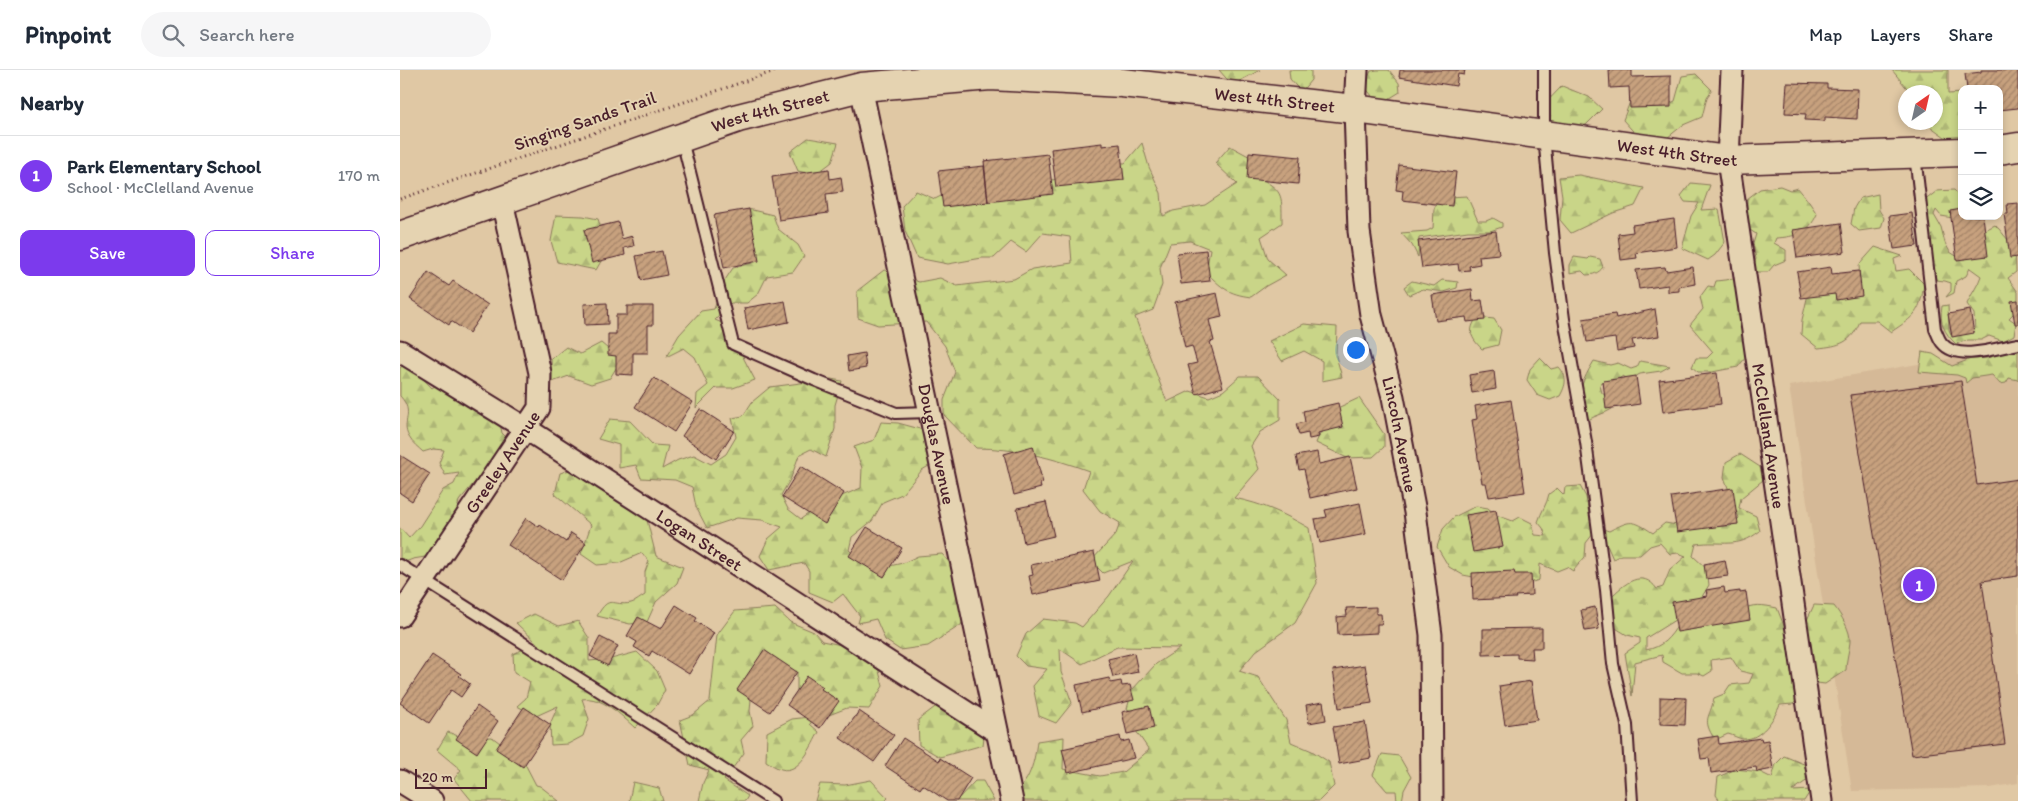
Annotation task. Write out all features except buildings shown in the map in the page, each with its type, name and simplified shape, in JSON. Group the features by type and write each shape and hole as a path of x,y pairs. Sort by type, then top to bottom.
{"main road":[{"name":"West 4th Street","path":"400,236 738,118 861,87 990,76 1122,83 1355,109 1728,160 1958,152"},
{"path":"2003,149 2018,147"}],"street":[{"name":"Lincoln Avenue","path":"1357,70 1355,109 1359,231 1369,299 1397,416 1415,512 1431,635 1432,801"},
{"name":"McClelland Avenue","path":"1732,70 1728,160 1822,801"},
{"name":"Douglas Avenue","path":"861,87 1012,801"},
{"name":"Greeley Avenue","path":"400,616 539,408 540,373 502,201"},
{"name":"Logan Street","path":"400,351 525,428 997,732"},
{"path":"400,781 432,801"}],"lane":[{"path":"1544,70 1544,136 1555,254 1564,319 1586,442 1606,590 1613,664 1627,725 1632,801"},
{"path":"681,138 733,344 814,380 896,413 930,412"},
{"path":"1915,154 1935,329 1942,343 1954,352 1966,354 2018,344"},
{"path":"400,565 773,801"}],"path":[{"name":"Singing Sands Trail","path":"400,199 778,70"}],"shaded area":[{"path":"2018,347 2018,783 1990,788 1852,791 1789,386"}],"green space":[{"path":"1219,70 1260,70 1232,85"},
{"path":"1289,70 1311,70 1311,80 1301,92 1290,79"},
{"path":"1389,70 1399,83 1400,92 1387,100 1373,97 1364,86 1371,71"},
{"path":"1892,70 1948,70 1948,94 1958,93 1958,141 1945,137 1935,130 1943,130 1943,85 1904,85"},
{"path":"1696,74 1712,90 1707,97 1702,117 1683,125 1662,142 1640,139 1623,120 1631,99 1645,96 1662,107 1675,101 1682,76"},
{"path":"1562,86 1589,97 1602,109 1587,124 1573,134 1537,112"},
{"path":"808,138 838,143 832,162 815,175 798,171 790,152"},
{"path":"1142,143 1149,167 1161,193 1163,216 1173,211 1205,205 1237,184 1215,163 1230,146 1256,160 1257,176 1272,186 1281,199 1282,223 1261,237 1268,259 1286,275 1251,297 1237,294 1221,286 1206,272 1210,249 1190,241 1170,243 1160,268 1162,285 1153,310 1135,317 1167,402 1190,391 1209,397 1223,391 1240,376 1258,376 1280,399 1280,420 1260,432 1251,446 1259,469 1234,498 1273,510 1309,528 1317,583 1295,623 1256,651 1239,671 1258,677 1286,720 1291,742 1312,751 1329,762 1334,786 1319,801 1007,801 1020,788 1029,775 1037,741 1064,737 1063,769 1100,776 1123,772 1149,750 1136,731 1150,718 1127,709 1132,690 1156,664 1180,648 1117,647 1082,664 1060,649 1061,672 1072,703 1056,723 1039,716 1033,686 1047,669 1026,666 1016,656 1026,634 1043,619 1075,623 1082,627 1109,596 1133,561 1103,573 1091,561 1116,534 1120,523 1100,511 1083,489 1089,471 1034,455 990,448 976,448 944,415 944,400 955,372 945,346 926,322 878,325 858,318 857,291 884,270 919,282 940,278 957,286 1014,279 1032,269 1072,263 1070,237 1043,233 1026,252 1011,242 994,258 982,258 948,264 917,258 905,231 902,206 916,191 935,199 953,190 980,193 1034,172 1053,180 1105,162 1125,163"},
{"path":"1579,175 1644,188 1635,206 1613,213 1571,233 1560,220 1562,196 1559,177"},
{"path":"1691,183 1710,185 1701,210 1719,209 1725,242 1715,255 1708,260 1682,248 1691,216 1699,203 1685,202 1681,196"},
{"path":"1780,186 1790,190 1798,188 1817,214 1810,226 1801,233 1776,238 1774,243 1786,250 1786,260 1774,265 1768,272 1757,272 1752,280 1746,357 1738,367 1712,372 1698,372 1692,367 1696,358 1707,358 1713,352 1690,325 1703,309 1700,297 1708,286 1714,287 1716,281 1733,279 1738,281 1750,270 1756,259 1753,244 1756,234 1747,228 1747,199 1760,189"},
{"path":"1954,190 1958,194 1958,212 1953,218 1941,216 1936,210 1934,215 1941,227 1945,243 1950,252 1958,257 1981,239 1985,230 1995,225 2015,245 2016,272 2008,278 2018,292 2018,309 2009,318 2016,323 2014,335 2003,341 1989,336 1981,340 1968,340 1956,344 1943,327 1941,317 1942,306 1948,305 1949,330 1951,334 1965,333 1975,329 1974,314 1967,304 1981,276 1970,268 1966,276 1956,281 1954,293 1946,297 1951,291 1951,283 1936,280 1924,201 1937,191"},
{"path":"1878,194 1879,210 1884,218 1881,228 1859,231 1851,224 1854,208 1860,198"},
{"path":"1467,196 1478,221 1486,221 1493,218 1502,223 1502,227 1490,231 1468,231 1419,238 1418,257 1412,245 1401,233 1427,231 1433,228 1434,209 1437,202 1448,197"},
{"path":"748,209 773,215 778,229 798,245 804,256 793,272 767,276 758,294 747,303 731,303 715,320 734,328 744,359 755,380 733,388 716,388 696,408 697,394 708,385 695,357 684,348 666,357 679,335 701,311 714,309 723,283 733,268 752,263 759,253 741,240"},
{"path":"556,215 583,216 598,219 608,249 596,270 557,262 551,241"},
{"path":"1875,247 1902,256 1894,259 1896,271 1909,269 1924,284 1918,308 1906,322 1891,332 1877,321 1860,321 1849,339 1832,346 1818,348 1801,334 1808,294 1858,287 1860,279 1859,265"},
{"path":"1574,257 1600,259 1603,267 1591,275 1586,275 1582,271 1570,273 1570,265"},
{"path":"1442,280 1458,282 1457,288 1444,292 1423,289 1409,295 1404,287 1412,281 1434,286"},
{"path":"1477,317 1494,319 1501,330 1498,345 1482,349 1475,341 1471,330"},
{"path":"1304,324 1337,327 1336,356 1342,377 1322,381 1322,361 1304,351 1282,361 1269,341"},
{"path":"601,343 621,360 610,378 591,384 569,376 552,382 551,359 566,347 580,354"},
{"path":"2018,351 2018,380 2009,378 2006,383 2000,384 1992,375 1972,378 1966,383 1965,378 1957,375 1919,372 1922,352 1933,354 1952,366 1971,359 1987,358 2002,353"},
{"path":"1540,358 1551,369 1559,367 1565,378 1565,385 1560,396 1550,400 1537,395 1527,380 1530,369"},
{"path":"1594,361 1610,365 1618,363 1631,369 1637,367 1640,361 1670,366 1661,371 1640,374 1629,380 1623,376 1614,382 1602,382 1600,385 1602,393 1612,400 1612,409 1588,420 1580,400 1580,390"},
{"path":"407,362 432,388 440,382 500,423 502,433 510,441 493,471 479,477 459,501 454,523 433,549 425,557 400,564 400,528 409,538 420,526 443,490 454,484 459,473 445,475 439,463 444,450 433,449 423,452 409,437 406,427 407,407 400,396 400,368"},
{"path":"831,379 842,381 835,405 835,429 826,457 811,449 799,455 791,478 781,495 788,509 801,519 820,505 861,488 862,468 854,447 874,440 881,422 898,423 920,429 949,454 922,470 902,494 883,502 872,521 852,537 849,550 871,570 903,563 918,556 942,554 977,594 961,625 928,646 900,650 885,640 876,619 858,623 860,616 843,594 833,602 809,592 809,571 804,563 769,570 760,556 768,539 782,527 762,520 737,518 707,528 696,507 692,487 675,480 641,478 636,465 619,468 619,445 598,439 610,419 630,421 653,445 668,446 662,469 678,460 694,455 711,464 726,454 736,437 732,418 743,416 752,402 770,387"},
{"path":"1359,398 1384,434 1384,447 1373,457 1347,458 1316,443 1329,412"},
{"path":"1740,454 1760,467 1763,480 1741,498 1739,508 1756,516 1760,531 1751,537 1736,542 1696,544 1693,556 1707,569 1709,585 1691,610 1646,638 1646,650 1657,647 1665,641 1679,623 1740,611 1758,605 1777,608 1786,631 1807,620 1814,605 1834,606 1845,623 1850,638 1846,670 1825,684 1817,683 1793,704 1780,705 1766,728 1750,738 1741,739 1728,734 1715,740 1707,723 1714,698 1724,694 1730,685 1749,683 1753,674 1740,671 1731,657 1711,660 1712,671 1704,676 1697,673 1682,673 1663,662 1662,655 1635,662 1632,696 1625,653 1640,643 1640,638 1627,635 1614,627 1611,597 1633,580 1645,580 1657,589 1663,587 1670,570 1686,556 1678,553 1670,554 1660,543 1650,546 1640,555 1621,555 1613,559 1606,543 1593,534 1586,543 1585,557 1573,571 1567,567 1557,571 1540,564 1539,580 1520,586 1463,575 1449,567 1437,547 1443,529 1454,517 1476,506 1488,508 1496,515 1513,521 1520,517 1532,523 1535,535 1546,536 1538,522 1539,518 1549,494 1557,488 1564,495 1565,487 1580,486 1586,497 1591,525 1609,531 1627,523 1636,523 1653,533 1665,523 1689,527 1731,526 1739,518 1724,477 1726,462"},
{"path":"598,461 609,496 646,516 656,556 683,567 677,583 656,602 647,622 630,624 597,616 608,603 631,603 645,595 645,572 649,561 642,553 619,563 597,565 581,554 591,525 555,494 560,473"},
{"path":"775,608 790,622 814,632 822,641 856,648 877,664 883,686 869,709 847,708 829,715 820,710 810,724 819,732 813,744 800,763 788,770 774,766 766,761 767,732 792,719 810,717 797,691 797,671 752,688 750,711 753,726 741,740 744,753 724,780 748,796 745,801 699,801 703,783 709,770 690,765 680,720 693,715 710,701 717,635 735,611"},
{"path":"534,614 559,626 578,621 589,638 589,661 611,659 637,652 657,671 665,690 657,705 635,728 604,703 597,700 582,699 589,719 583,736 568,744 551,745 550,724 558,706 536,716 517,706 526,698 530,682 514,672 513,654 537,643 516,623"},
{"path":"939,704 977,706 987,714 983,745 940,757 919,745 918,720"},
{"path":"448,732 463,738 492,737 523,760 536,785 559,801 472,801 454,779 461,770 437,750"},
{"path":"1382,754 1399,756 1411,777 1404,790 1402,801 1397,801 1396,791 1387,791 1373,775"},
{"path":"1784,756 1811,767 1809,779 1792,791 1811,790 1804,801 1720,801 1716,795 1718,777 1736,769 1760,772 1772,778 1776,764"},
{"path":"871,780 888,798 885,801 815,801 820,784 845,785"},
{"path":"975,781 983,781 994,801 956,801"},
{"path":"633,782 659,788 663,801 629,801"}],"place":[{"name":"Park Elementary School","path":"1919,585"}]}
